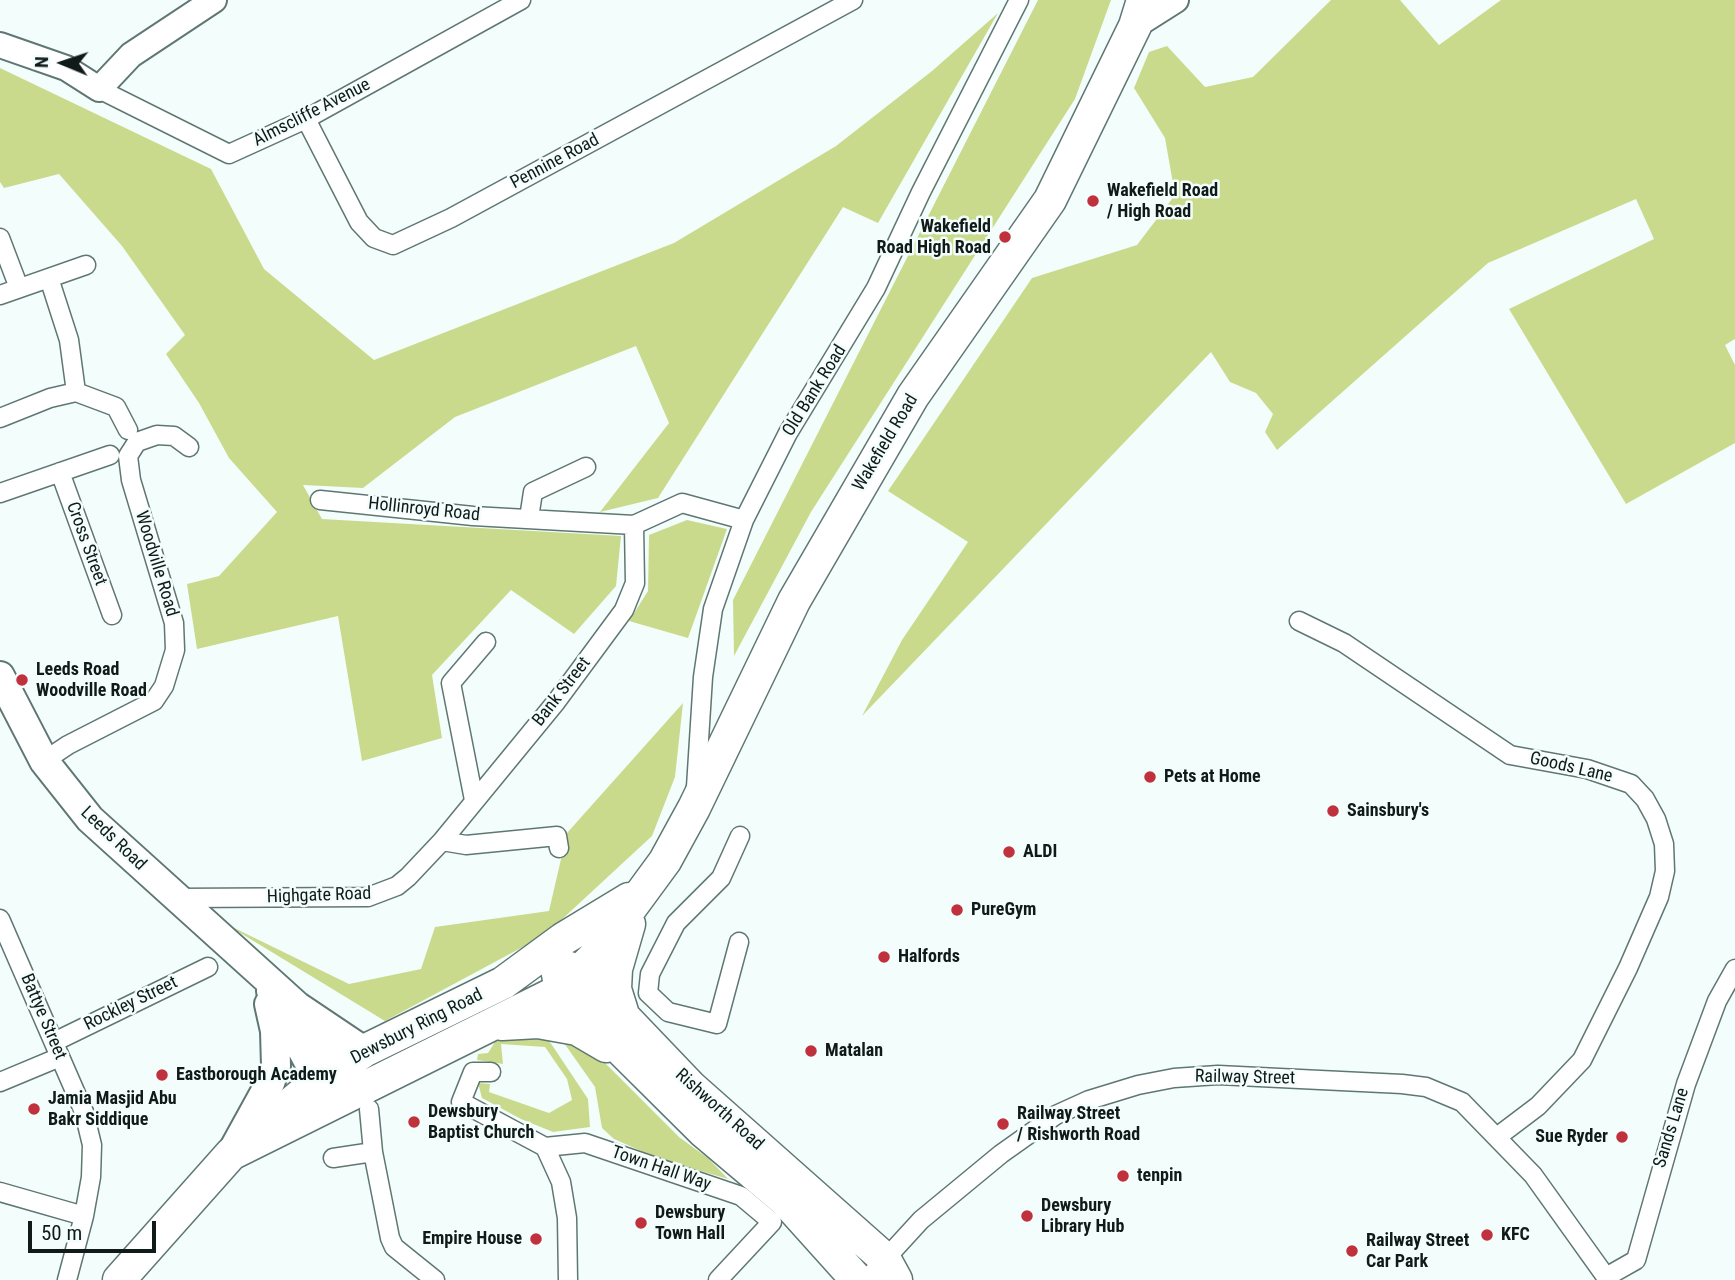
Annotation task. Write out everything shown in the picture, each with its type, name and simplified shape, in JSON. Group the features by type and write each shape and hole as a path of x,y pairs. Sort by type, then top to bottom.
{"highway":[{"name":"Wakefield Road","path":"567,959 596,955 665,861 694,808 794,601 914,396 1051,200 1139,13"},
{"path":"624,1018 615,989 616,969 639,893"},
{"name":"Dewsbury Ring Road","path":"344,1089 365,1051 503,983 567,959"},
{"name":"Dewsbury Ring Road","path":"119,1280 231,1154 344,1089 496,1024 567,959"},
{"name":"Rishworth Road","path":"567,959 691,1087 882,1272"},
{"name":"Rishworth Road","path":"567,959 632,1061 703,1131 786,1201 857,1280"},
{"path":"496,1024 538,1022 577,1029 632,1061"}],"main road":[{"name":"Leeds Road","path":"0,676 44,761 90,819 174,898 297,1006 365,1051"},
{"name":"Leeds Road","path":"261,973 307,1059 344,1089"},
{"path":"231,1154 270,1083 275,1066 275,1031 261,973"},
{"name":"Leeds Road","path":"297,1006 344,1089"}],"street":[{"path":"0,45 66,68 99,89 131,55 214,0"},
{"name":"Almscliffe Avenue","path":"99,89 229,154 306,119 521,0"},
{"name":"Pennine Road","path":"306,119 359,222 374,237 393,245 451,218 853,0"},
{"name":"Old Bank Road","path":"694,808 703,677 713,608 744,520 788,433 876,288 920,192 1019,0"},
{"path":"1139,13 1176,0"},
{"path":"0,238 19,288"},
{"path":"0,295 86,265"},
{"path":"49,278 69,342 76,392"},
{"path":"0,418 50,398 76,392 116,407 128,430"},
{"name":"Woodville Road","path":"44,761 68,745 154,701 164,686 175,650 174,623 131,480 128,456 137,442 157,435 174,436 189,447"},
{"path":"0,493 110,455"},
{"path":"529,518 533,492 586,467"},
{"name":"Cross Street","path":"60,472 112,615"},
{"name":"Hollinroyd Road","path":"320,500 473,516 634,525 682,503 744,520"},
{"name":"Bank Street","path":"442,841 556,702 624,610 635,583 634,525"},
{"name":"Goods Lane","path":"1299,621 1344,643 1510,755 1587,769 1631,784 1645,799 1656,819 1664,844 1665,871 1659,897 1622,979 1581,1060 1538,1106 1497,1137"},
{"path":"474,800 451,683 486,642"},
{"path":"442,841 466,845 556,836 559,848"},
{"path":"738,942 717,1024 668,1012 648,993 650,974 676,923 721,878 740,836"},
{"name":"Highgate Road","path":"174,898 368,897 397,886 442,841"},
{"name":"Battye Street","path":"0,919 84,1112 92,1145 91,1177 84,1216 67,1280"},
{"name":"Rockley Street","path":"0,1082 208,967"},
{"name":"Sands Lane","path":"1606,1279 1636,1260 1686,1083 1717,1001 1735,969"},
{"path":"491,1072 473,1072 461,1102 545,1147 563,1194 567,1218 568,1280"},
{"name":"Railway Street","path":"882,1272 921,1220 1001,1154 1056,1115 1089,1100 1162,1080 1218,1075 1426,1087 1462,1102 1546,1191 1606,1279"},
{"path":"344,1089 373,1152 394,1247 435,1280"},
{"name":"Town Hall Way","path":"545,1147 585,1143 741,1196 772,1222 718,1280"},
{"path":"333,1158 373,1152"},
{"path":"0,1192 84,1216"}],"green space":[{"path":"1038,0 1111,0 1075,99 811,512 734,656 733,600"},
{"path":"1331,0 1400,0 1439,45 1501,0 1735,0 1735,339 1725,345 1735,365 1735,443 1626,504 1509,309 1654,239 1636,199 1488,263 1277,450 1265,432 1273,414 1256,393 1230,382 1211,352 862,716 902,640 968,542 888,491 1032,278 1137,245 1175,195 1165,138 1134,88 1149,52 1167,46 1205,87 1253,77"},
{"path":"998,13 878,223 843,207 658,498 600,512 669,423 636,346 455,417 363,488 303,485 322,519 621,536 616,586 574,634 511,590 432,675 442,738 362,761 338,616 197,649 187,584 219,576 277,512 229,458 199,403 166,354 185,335 122,246 59,174 4,188 0,182 0,68 211,169 264,269 374,360 674,243 836,146 932,71"},
{"path":"687,520 727,529 688,638 629,621 648,591 649,535"},
{"path":"683,703 675,777 652,836 545,935 385,1021 224,923 349,984 421,969 435,927 549,911 567,833"},
{"path":"562,1033 593,1051 679,1137 709,1159 728,1179 657,1158 614,1139 602,1128 595,1087 564,1043"},
{"path":"546,1036 588,1099 590,1127 553,1132 482,1098 478,1083 490,1084 489,1092 549,1113 572,1100 567,1079 545,1047 501,1044 503,1064 477,1060 478,1054 488,1053 495,1042 509,1037"}],"place":[{"name":"Wakefield Road / High Road","path":"1093,201"},
{"name":"Wakefield Road High Road","path":"1005,237"},
{"name":"Leeds Road Woodville Road","path":"22,680"},
{"name":"Pets at Home","path":"1150,777"},
{"name":"Sainsbury's","path":"1333,811"},
{"name":"ALDI","path":"1009,852"},
{"name":"PureGym","path":"957,910"},
{"name":"Halfords","path":"884,957"},
{"name":"Matalan","path":"811,1051"},
{"name":"Eastborough Academy","path":"162,1075"},
{"name":"Jamia Masjid Abu Bakr Siddique","path":"34,1109"},
{"name":"Dewsbury Baptist Church","path":"414,1122"},
{"name":"Railway Street / Rishworth Road","path":"1003,1124"},
{"name":"Sue Ryder","path":"1622,1137"},
{"name":"tenpin","path":"1123,1176"},
{"name":"Dewsbury Library Hub","path":"1027,1216"},
{"name":"Dewsbury Town Hall","path":"641,1223"},
{"name":"KFC","path":"1487,1235"},
{"name":"Empire House","path":"536,1239"},
{"name":"Railway Street Car Park","path":"1352,1251"}]}
